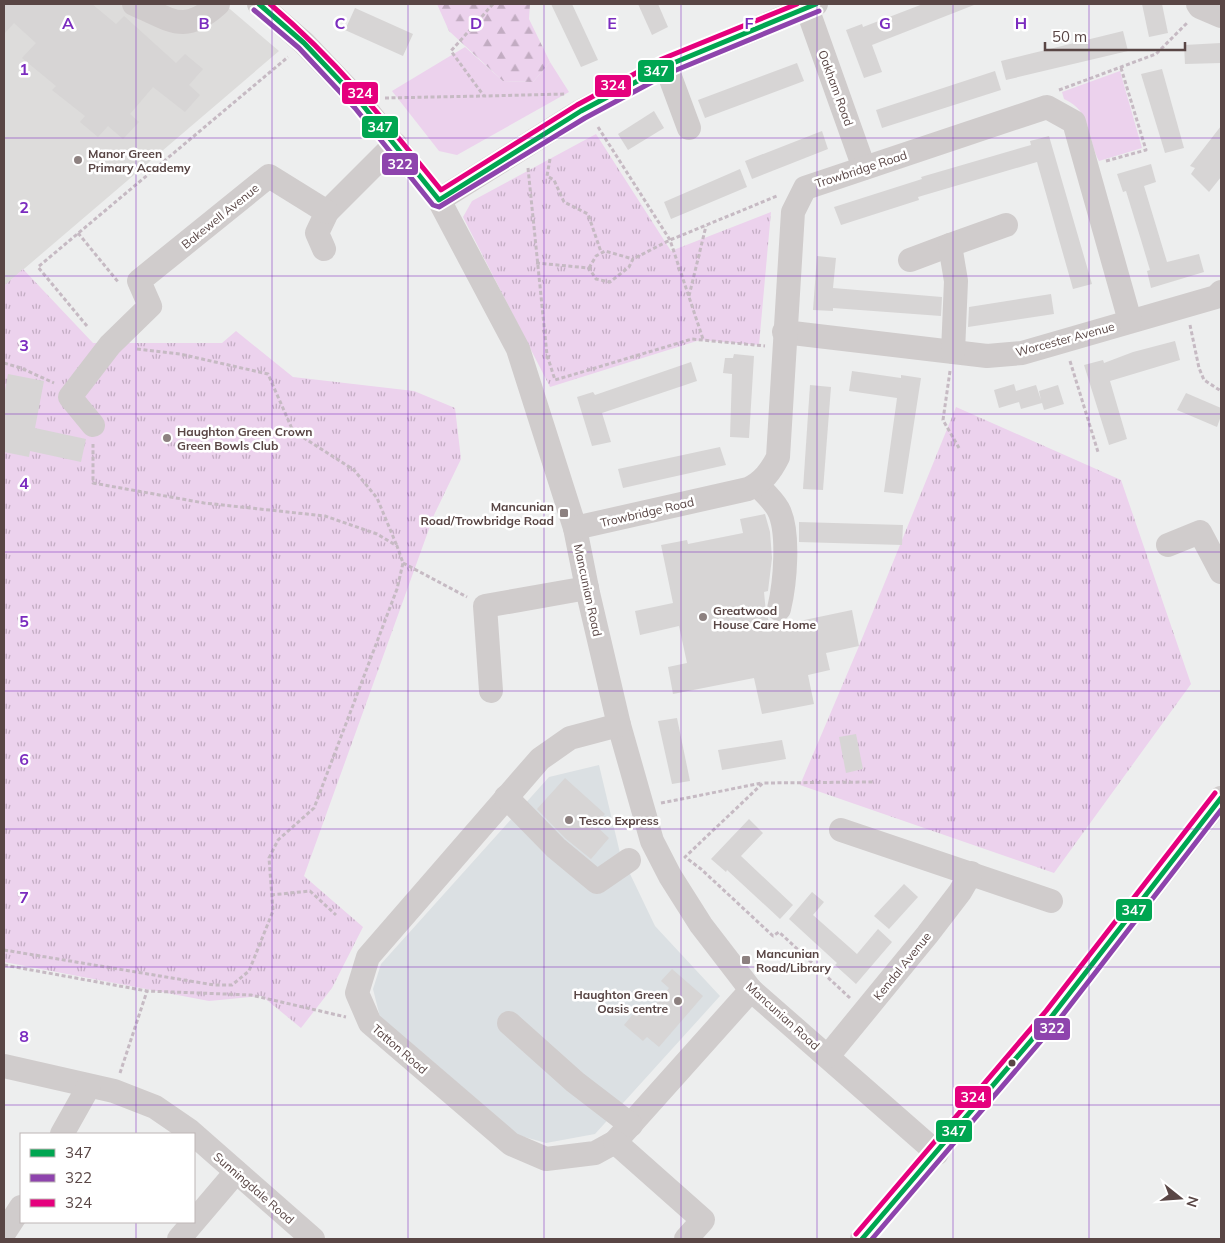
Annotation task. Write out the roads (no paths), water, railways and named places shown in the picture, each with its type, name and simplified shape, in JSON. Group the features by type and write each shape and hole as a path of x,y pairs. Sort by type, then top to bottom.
{"street":[{"path":"134,4 174,21 187,23 204,17 218,4"},
{"name":"Mancunian Road","path":"259,4 304,43 361,103 439,200 518,349 575,528 619,724 652,841 701,925 751,990 937,1153"},
{"path":"439,200 581,112 666,66 811,6"},
{"name":"Oakham Road","path":"811,6 864,168"},
{"path":"1196,9 1200,7 1221,16"},
{"path":"666,66 689,128"},
{"name":"Trowbridge Road","path":"575,528 748,489 757,485 770,472 778,457 779,339 793,212 805,188 1047,107 1074,122 1130,321"},
{"path":"324,249 317,233 327,212 395,144"},
{"name":"Bakewell Avenue","path":"93,425 70,398 110,345 150,306 139,282 269,176 327,212"},
{"path":"910,260 1006,225"},
{"path":"950,245 956,281 952,357"},
{"name":"Worcester Avenue","path":"779,339 952,357 986,356 1022,352 1216,297 1221,292"},
{"path":"757,485 778,510 784,536 786,565 779,609"},
{"path":"1168,545 1200,532 1221,572"},
{"path":"492,691 485,606 587,588"},
{"name":"Tatton Road","path":"619,724 570,738 540,759 368,957 357,992 370,1023 511,1144 546,1159 595,1153 616,1142 751,990"},
{"path":"506,797 556,848 598,882 629,860"},
{"path":"862,1239 1052,1016 1221,798"},
{"path":"841,830 971,872 1051,901"},
{"name":"Kendal Avenue","path":"828,1056 927,935 960,892 971,872"},
{"path":"509,1023 575,1082 632,1125"},
{"name":"Sunningdale Road","path":"4,1066 114,1091 155,1107 192,1133"},
{"path":"63,1133 89,1086"},
{"name":"Sunningdale Road","path":"195,1135 313,1239"},
{"path":"616,1142 704,1220 686,1239"},
{"path":"195,1220 236,1172"},
{"path":"4,1233 20,1209"},
{"path":"179,1239 193,1223"}],"place":[{"name":"Manor Green Primary Academy","path":"78,160"},
{"name":"Haughton Green Crown Green Bowls Club","path":"167,438"},
{"name":"Mancunian Road/Trowbridge Road","path":"564,513"},
{"name":"Greatwood House Care Home","path":"703,617"},
{"name":"Tesco Express","path":"569,820"},
{"name":"Mancunian Road/Library","path":"746,960"},
{"name":"Haughton Green Oasis centre","path":"678,1001"}]}
